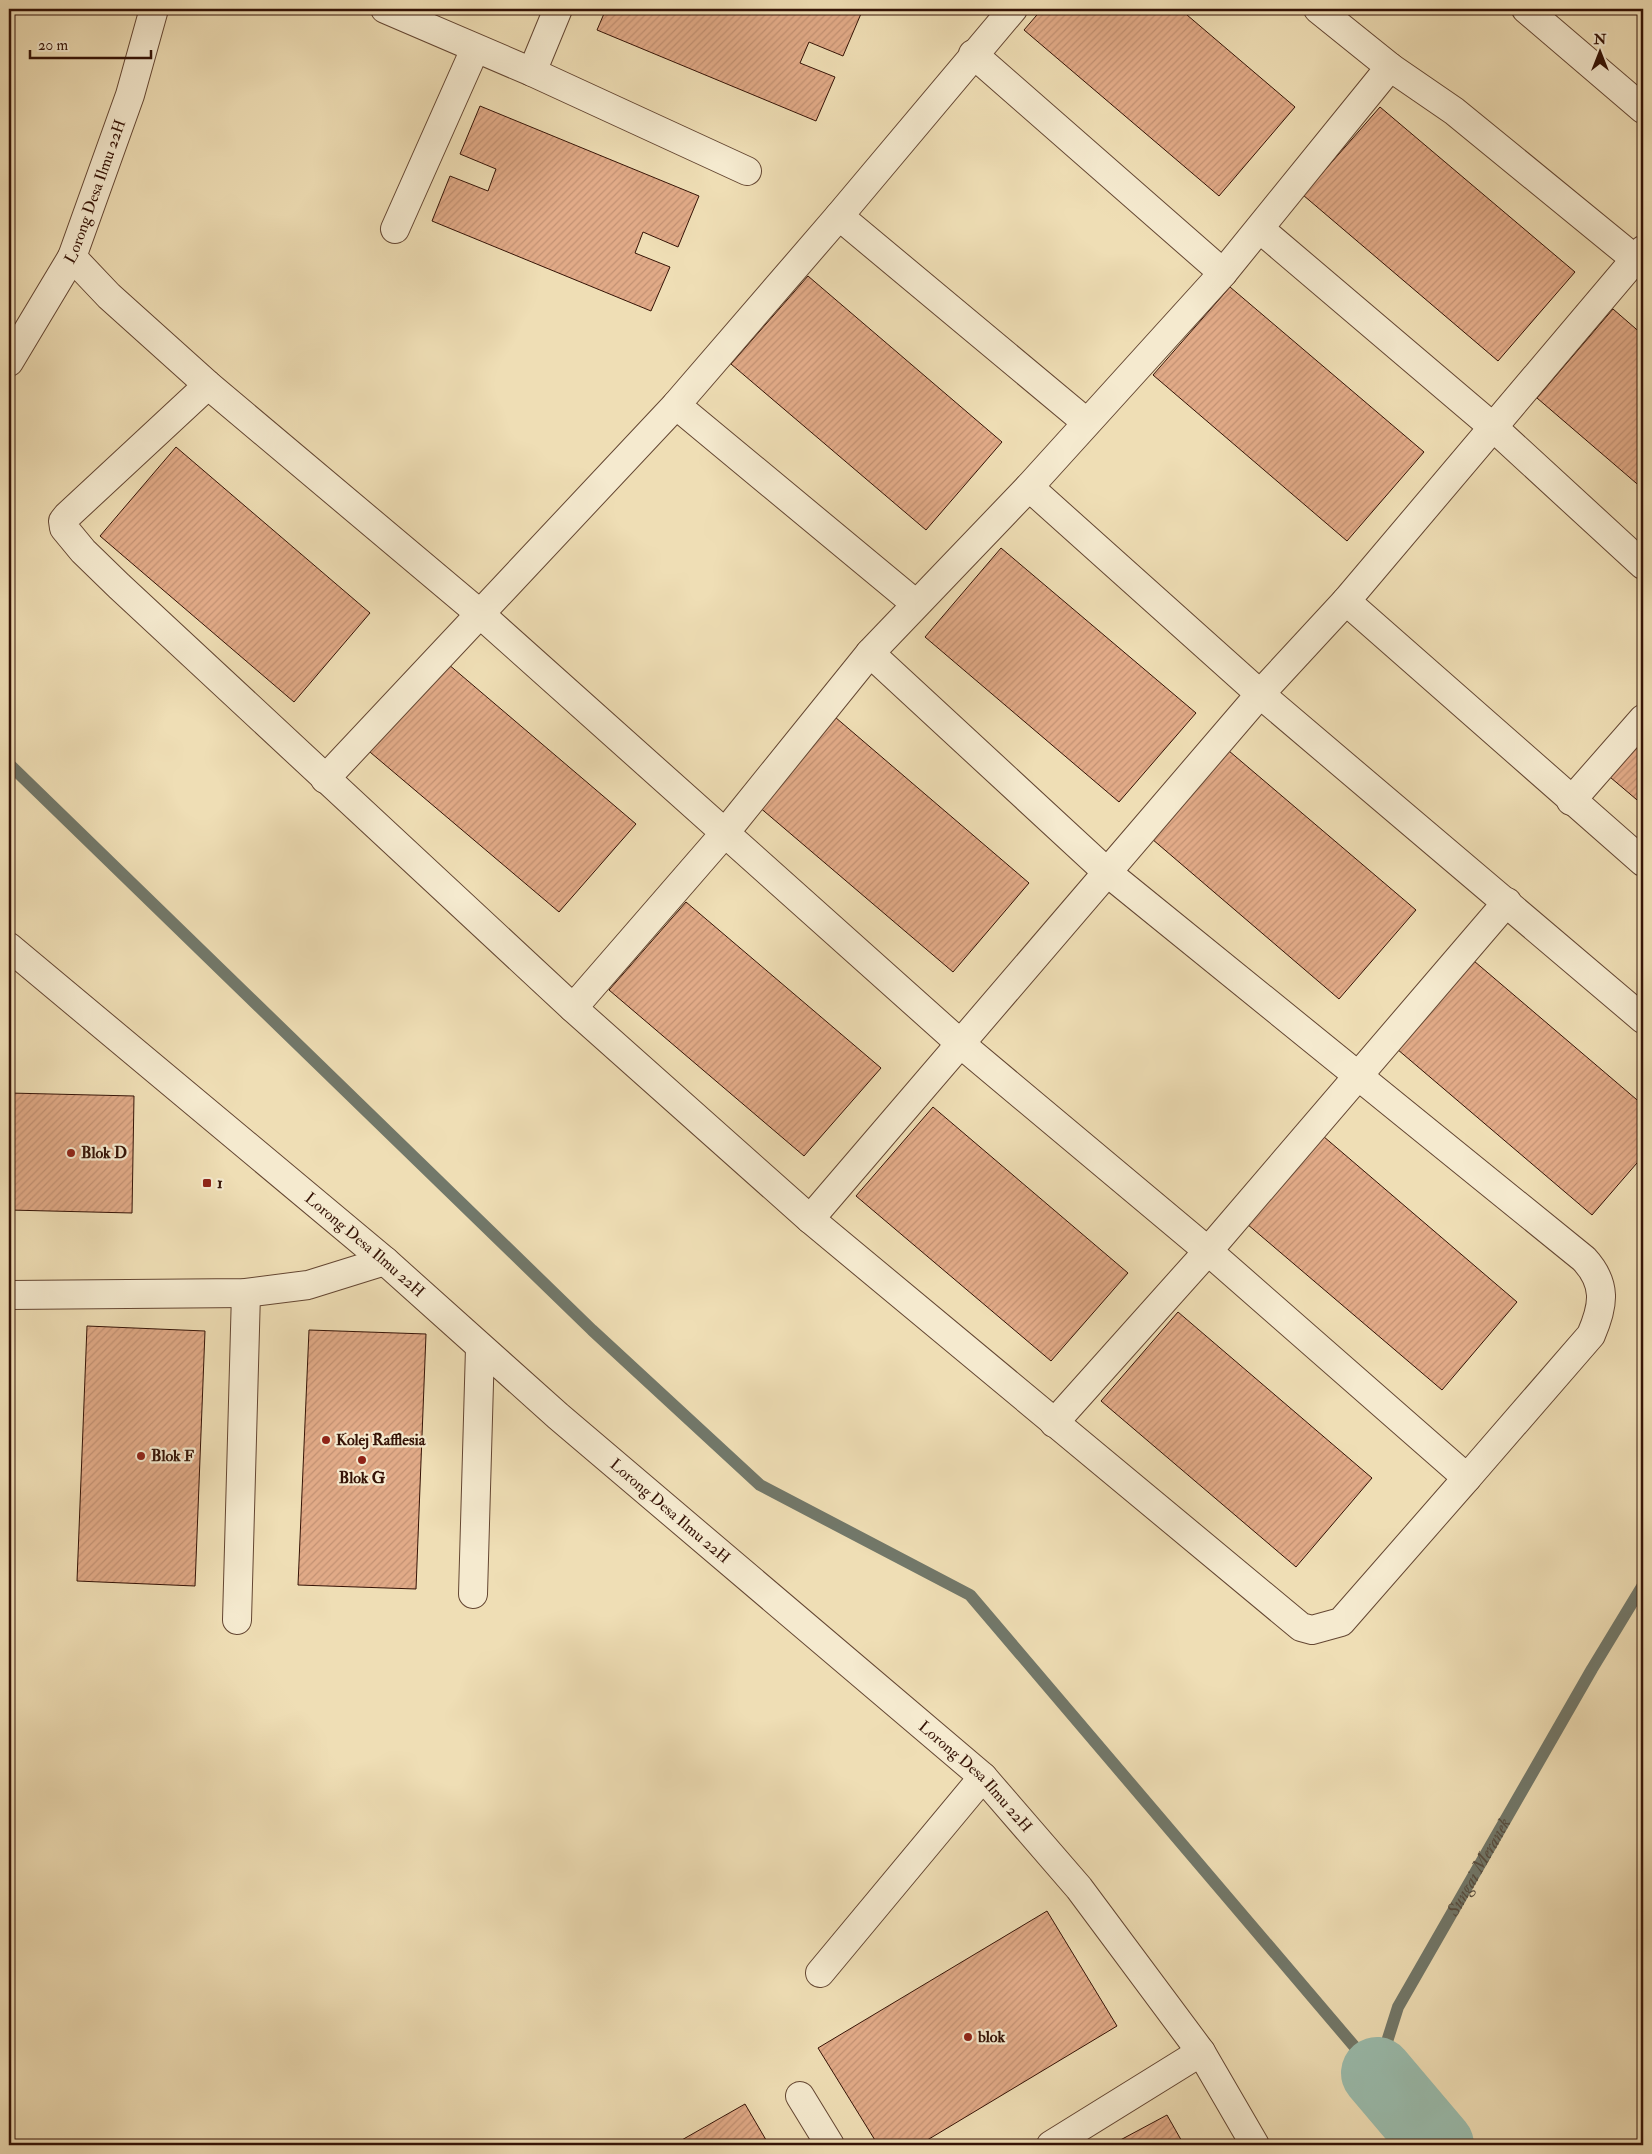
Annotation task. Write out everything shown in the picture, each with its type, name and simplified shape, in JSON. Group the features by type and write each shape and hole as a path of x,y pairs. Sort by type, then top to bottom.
{"street":[{"name":"Lorong Desa Ilmu 22H","path":"9,362 72,258 130,96 154,9"},
{"path":"385,9 532,72 747,171"},
{"path":"532,72 558,9"},
{"path":"325,779 676,405 839,216 973,54 1013,9"},
{"path":"810,1219 962,1045 1260,694 1346,601 1639,254 1454,111 1390,66 1318,9"},
{"path":"1526,9 1643,109"},
{"path":"395,229 475,49"},
{"path":"973,54 1223,273"},
{"path":"574,1008 724,834 870,653 1029,487 1223,273 1390,66"},
{"path":"839,216 1086,422"},
{"path":"1260,229 1494,428 1643,565"},
{"path":"72,258 109,296 208,384 479,613 962,1045 1208,1251 1467,1478"},
{"path":"208,384 67,516 63,524 83,551 325,779 574,1008 810,1219 1301,1627 1312,1630 1341,1622 1591,1335 1601,1305 1600,1283 1595,1271 1584,1259 1108,873 870,653"},
{"path":"676,405 916,604"},
{"path":"1029,487 1260,694 1643,1019"},
{"path":"1346,601 1571,801 1643,862"},
{"path":"1571,801 1643,719"},
{"path":"1054,1423 1208,1251 1507,902"},
{"name":"Lorong Desa Ilmu 22H","path":"13,957 385,1261 480,1348 984,1778 1079,1888 1201,2052 1255,2145"},
{"path":"9,1295 246,1294 308,1285 385,1261"},
{"path":"237,1620 246,1294"},
{"path":"473,1594 480,1348"},
{"path":"820,1973 984,1778"},
{"path":"1051,2145 1201,2052"},
{"path":"800,2096 830,2145"}],"building":[{"path":"606,9 863,9 843,56 809,42 800,63 835,77 816,121 597,30"},
{"path":"1042,9 1180,9 1295,107 1219,196 1024,30"},
{"path":"480,106 699,196 678,247 643,232 635,253 670,267 651,311 432,221 450,176 488,191 496,169 460,154"},
{"path":"1380,107 1575,272 1498,361 1303,195"},
{"path":"808,276 1002,442 926,530 731,364"},
{"path":"1230,287 1424,452 1347,541 1153,375"},
{"path":"1613,309 1643,335 1643,489 1537,398"},
{"path":"176,447 370,613 294,702 100,536"},
{"path":"1001,548 1196,713 1119,802 925,637"},
{"path":"441,658 636,824 559,912 364,747"},
{"path":"835,717 1029,883 953,972 758,806"},
{"path":"1643,726 1643,805 1604,772"},
{"path":"1222,745 1416,910 1339,999 1145,833"},
{"path":"686,902 881,1068 804,1156 609,990"},
{"path":"1474,961 1643,1105 1643,1156 1592,1215 1397,1049"},
{"name":"Blok D","path":"9,1093 134,1096 132,1213 9,1210"},
{"path":"933,1107 1128,1273 1051,1361 856,1196"},
{"path":"1323,1136 1517,1302 1442,1390 1247,1224"},
{"path":"1178,1312 1372,1478 1296,1567 1101,1401"},
{"name":"Blok F","path":"87,1326 205,1331 195,1586 77,1581"},
{"name":"Blok G","path":"309,1330 426,1334 416,1589 298,1585"},
{"name":"blok","path":"1047,1911 1117,2026 919,2145 878,2145 818,2048"},
{"path":"745,2104 769,2145 673,2145"},
{"path":"1167,2115 1184,2145 1111,2145"}],"waterway":[{"path":"9,764 592,1330 760,1485 970,1595 1377,2073"},
{"name":"Sungai Meranek","path":"1377,2073 1398,2007 1592,1669 1643,1585"},
{"name":"Sungai Meranek","path":"1377,2073 1438,2145"}],"place":[{"name":"Blok D","path":"71,1153"},
{"name":"1","path":"207,1183"},
{"name":"Kolej Rafflesia","path":"326,1440"},
{"name":"Blok F","path":"141,1456"},
{"name":"Blok G","path":"362,1460"},
{"name":"blok","path":"968,2037"}]}
